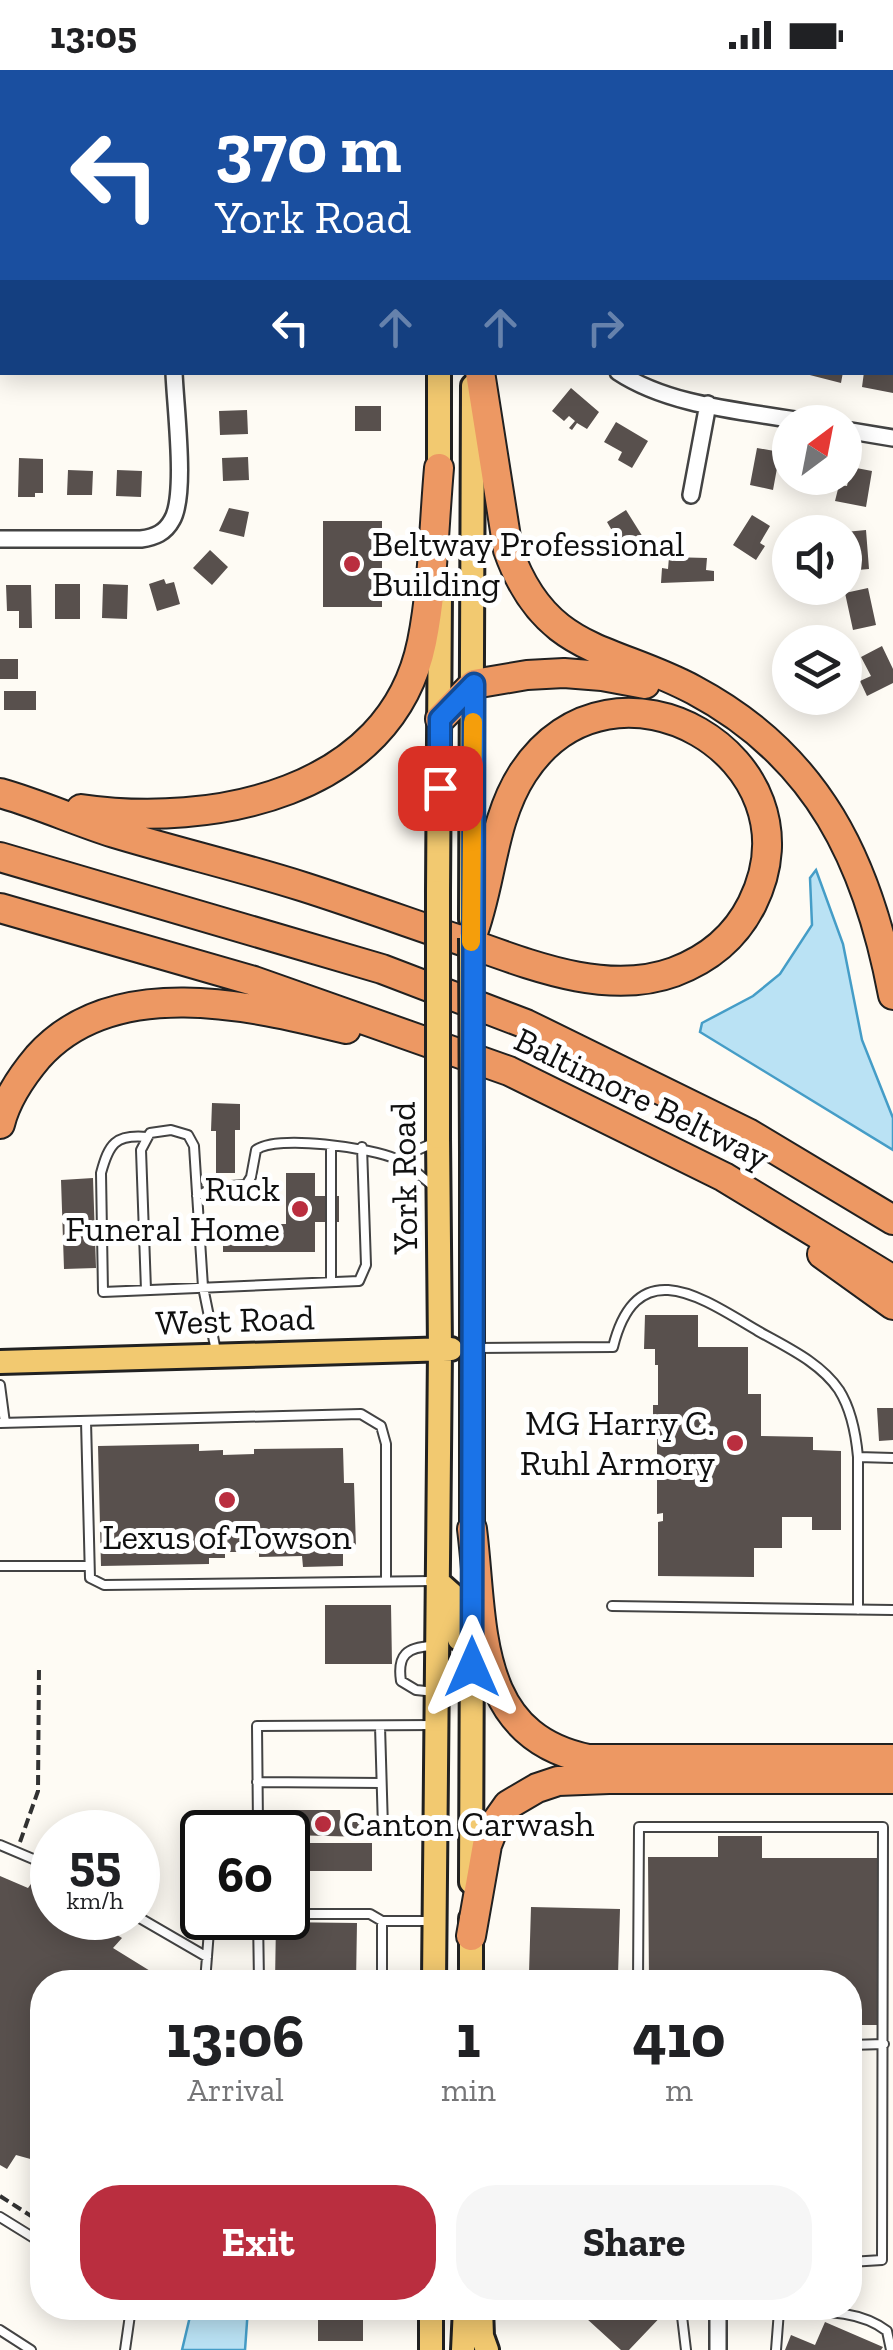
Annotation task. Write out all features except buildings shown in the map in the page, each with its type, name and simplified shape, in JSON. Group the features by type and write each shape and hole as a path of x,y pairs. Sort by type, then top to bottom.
{"highway":[{"path":"477,375 505,535 516,574 532,597 571,637 693,689 744,722 808,781 833,818 872,904 893,995"},
{"path":"30,802 144,814 218,807 306,785 334,770 360,749 397,700 422,644 439,468"},
{"path":"440,719 474,684 527,674 602,676 689,696 744,722"},
{"path":"0,793 112,832 302,886 555,972 630,980 668,974 695,964 719,948 748,911 760,889 768,839 752,784 724,749 677,720 629,712 583,722 539,752 522,775 501,824 471,938"},
{"name":"Baltimore Beltway","path":"0,858 382,969 526,1024 748,1133 893,1220"},
{"name":"Baltimore Beltway","path":"0,908 254,981 509,1071 637,1132 790,1215 893,1280"},
{"path":"0,1124 15,1089 30,1067 68,1030 97,1014 142,1007 214,1004 266,1012 509,1071"},
{"path":"637,1132 799,1236 893,1305"},
{"path":"472,1529 489,1666 496,1690 518,1723 547,1746 588,1758 893,1758"},
{"path":"472,1936 487,1845 496,1822 508,1806 537,1788 558,1781 609,1778 893,1779"}],"main road":[{"name":"York Road","path":"434,1970 440,1349 440,375"},
{"path":"476,375 476,908"},
{"name":"York Road","path":"471,938 471,1970"},
{"name":"West Road","path":"0,1362 473,1348"},
{"path":"437,1582 450,1590 458,1606 460,1694 472,1736"},
{"path":"431,2350 432,2320"},
{"path":"463,2350 465,2320"},
{"path":"481,2320 487,2350"}],"street":[{"path":"0,539 141,539 165,530 179,497 174,375"},
{"path":"622,375 636,384 708,404 772,416"},
{"path":"692,495 708,404"},
{"path":"862,433 893,438"},
{"path":"718,2320 718,2350"}],"lane":[{"path":"146,1290 141,1150 150,1132 171,1130 188,1135 194,1146 203,1287 216,1356"},
{"path":"146,1138 126,1135 118,1139 106,1158 102,1174 103,1292 358,1281 366,1265 362,1147"},
{"path":"397,1159 430,1146 438,1138"},
{"path":"197,1196 215,1187 246,1185 251,1177 252,1158 263,1145 362,1147 397,1159 440,1193"},
{"path":"331,1146 331,1282"},
{"path":"473,1348 613,1347 626,1311 651,1293 680,1289 731,1315 822,1372 838,1389 856,1436 858,1610"},
{"path":"0,1385 2,1423 361,1414 381,1426 386,1444 386,1580"},
{"path":"86,1421 90,1578 104,1585 437,1582"},
{"path":"858,1457 893,1458"},
{"path":"0,1566 90,1566"},
{"path":"612,1606 893,1610"},
{"path":"435,1692 407,1686 401,1681 400,1672 404,1652 411,1647 436,1645"},
{"path":"258,1810 257,1726 435,1726"},
{"path":"380,1726 383,1828"},
{"path":"258,1782 382,1783"},
{"path":"638,1970 638,1827 883,1827 882,2260 862,2261"},
{"path":"366,1828 434,1828"},
{"path":"0,1845 30,1858"},
{"path":"310,1914 370,1914 382,1921 434,1920"},
{"path":"382,1921 382,1970"},
{"path":"160,1929 208,1957"},
{"path":"206,1970 209,1940"},
{"path":"258,1940 259,1970"},
{"path":"862,2045 884,2044"},
{"path":"0,2217 30,2235"},
{"path":"862,2317 888,2331 891,2350"},
{"path":"125,2350 129,2320"},
{"path":"682,2320 686,2350"},
{"path":"776,2350 778,2320"},
{"path":"0,2330 31,2350"}],"path":[{"path":"17,1852 38,1791 39,1666"},
{"path":"0,2196 30,2215"}],"water":[{"path":"816,870 843,944 862,1040 893,1118 893,1150 700,1032 702,1023 753,996 780,974 812,925 810,878"},
{"path":"189,2320 247,2320 245,2350 182,2350"}],"slow traffic":[{"path":"471,942 473,722"}],"place":[{"name":"Beltway Professional Building","path":"352,564"},
{"name":"Ruck Funeral Home","path":"300,1209"},
{"name":"MG Harry C. Ruhl Armory","path":"735,1443"},
{"name":"Lexus of Towson","path":"227,1500"},
{"name":"Canton Carwash","path":"323,1824"}],"route":[{"path":"440,788 440,719 474,684 472,1667"}]}
